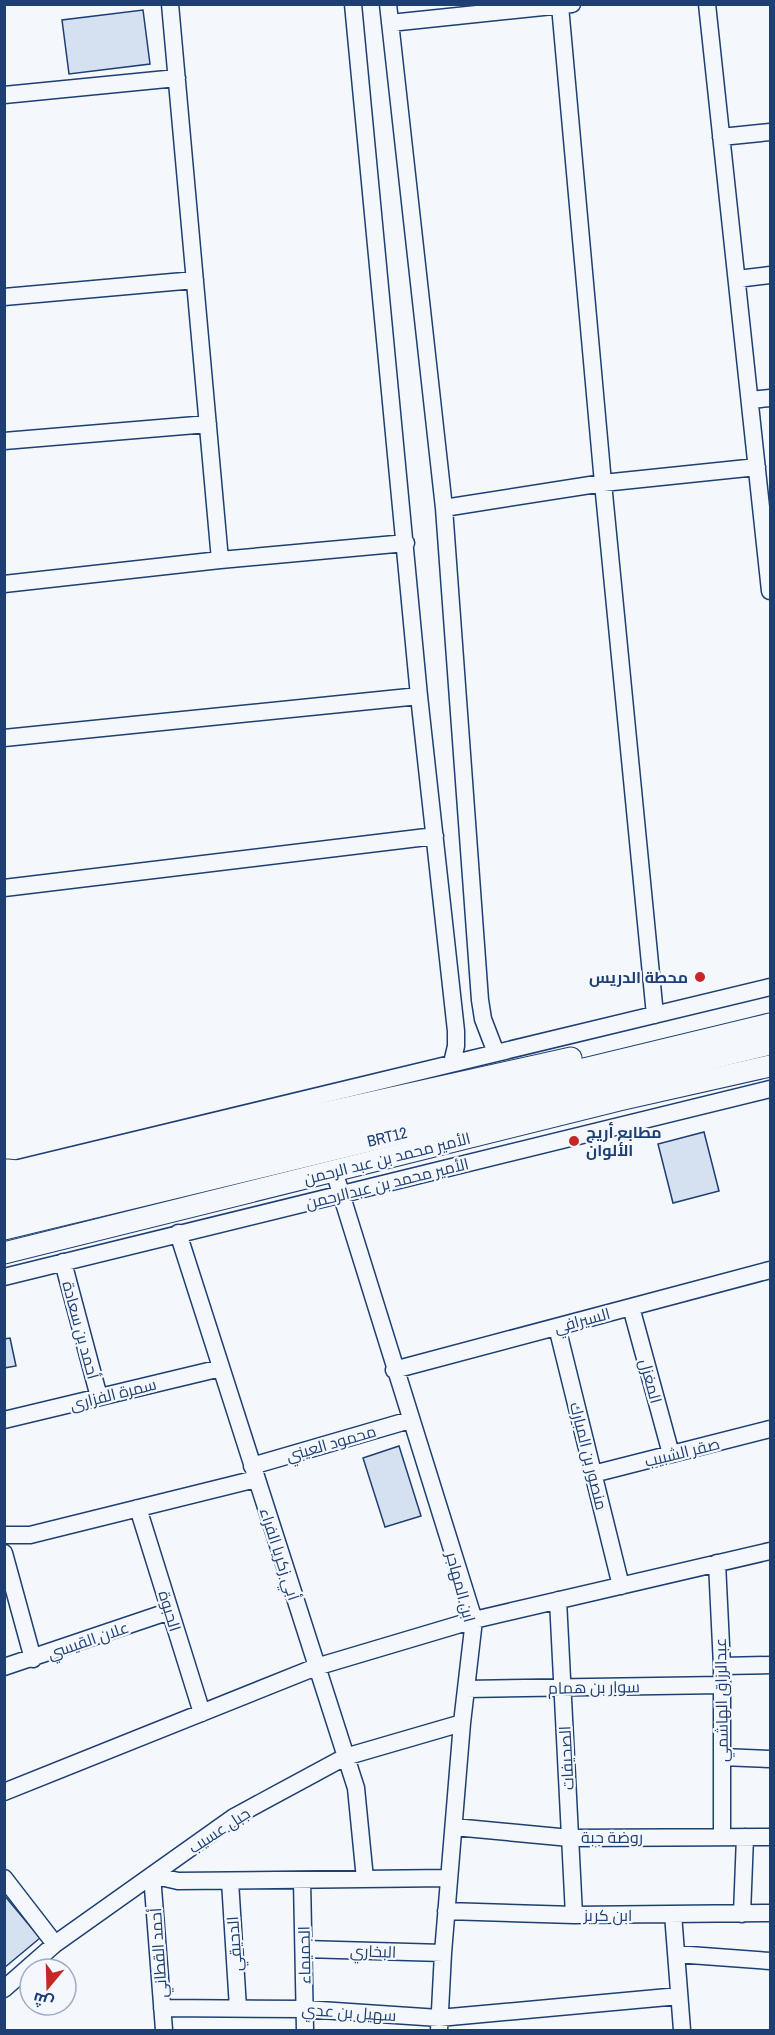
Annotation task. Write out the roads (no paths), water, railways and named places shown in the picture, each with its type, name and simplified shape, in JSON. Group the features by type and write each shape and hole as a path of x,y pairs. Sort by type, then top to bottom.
{"main road":[{"path":"5,1177 68,1176 273,1116 600,1051 771,1010"},
{"name":"BRT12","path":"4,1209 771,1024"},
{"name":"BRT12","path":"4,1229 771,1044"},
{"name":"الأمير محمد بن عبد الرحمن","path":"4,1253 608,1103 771,1066"}],"street":[{"path":"170,4 220,560"},
{"path":"353,4 419,696 453,1003 456,1046 452,1063"},
{"path":"388,4 444,508 480,1000 496,1053"},
{"path":"707,4 770,584"},
{"path":"390,23 566,5 603,483 655,1015"},
{"path":"4,95 177,78"},
{"path":"721,137 771,132"},
{"path":"737,279 771,275"},
{"path":"4,297 195,280"},
{"path":"750,400 771,398"},
{"path":"4,441 208,424"},
{"path":"444,508 603,483 757,467"},
{"path":"4,584 220,560 406,543"},
{"path":"4,738 419,696"},
{"path":"4,888 435,836"},
{"path":"5,1177 273,1116 452,1063 771,987"},
{"path":"453,1003 467,1005 480,1000"},
{"name":"الأمير محمد بن عبدالرحمن","path":"4,1277 771,1089"},
{"name":"ابن المهاجر","path":"334,1171 394,1370 474,1620 462,1724 439,2024"},
{"name":"أبي زكريا الفراء","path":"178,1233 356,1788 365,1879"},
{"name":"أحمد بن سعادة","path":"63,1262 99,1397"},
{"name":"السيرافي","path":"394,1370 771,1270"},
{"name":"المغزل","path":"632,1307 671,1454"},
{"name":"منصور بن المبارك","path":"557,1327 621,1586"},
{"name":"سمرة الفزارى","path":"4,1420 221,1368"},
{"name":"محمود العيني","path":"4,1535 30,1535 138,1508 254,1473 410,1420"},
{"name":"صقر الشبيب","path":"593,1474 771,1429"},
{"name":"الحبوة","path":"138,1508 202,1713"},
{"path":"4,1792 316,1667 474,1620 771,1551"},
{"path":"4,1553 33,1659"},
{"name":"عبدالرزاق الهاشمي","path":"717,1563 722,1666 722,1837"},
{"name":"الصحيفات","path":"558,1600 574,1915"},
{"name":"علان القيسي","path":"4,1667 170,1611"},
{"path":"722,1666 771,1665"},
{"name":"سوار بن همام","path":"466,1689 722,1685"},
{"name":"جبل عسيب","path":"4,1989 54,1944 234,1817 345,1757 462,1724"},
{"path":"722,1757 771,1759"},
{"name":"روضة جبة","path":"454,1827 570,1838 771,1837"},
{"path":"742,1914 745,1837"},
{"path":"152,1875 178,1881 449,1878"},
{"name":"أحمد القطاني","path":"152,1875 164,2031"},
{"path":"4,1878 54,1944"},
{"name":"الجميماء","path":"302,1880 305,2031"},
{"name":"الدحيقي","path":"230,1881 238,2008"},
{"name":"ابن كريز","path":"446,1911 574,1915 771,1913"},
{"path":"673,1914 682,2031"},
{"name":"البخاري","path":"304,1949 443,1953"},
{"path":"676,1954 771,1961"},
{"name":"سهيل بن عدي","path":"162,2008 305,2009 439,2024 679,1996"}],"place":[{"name":"محطة الدريس","path":"700,977"},
{"name":"مطابع أريج الألوان","path":"574,1141"}]}
